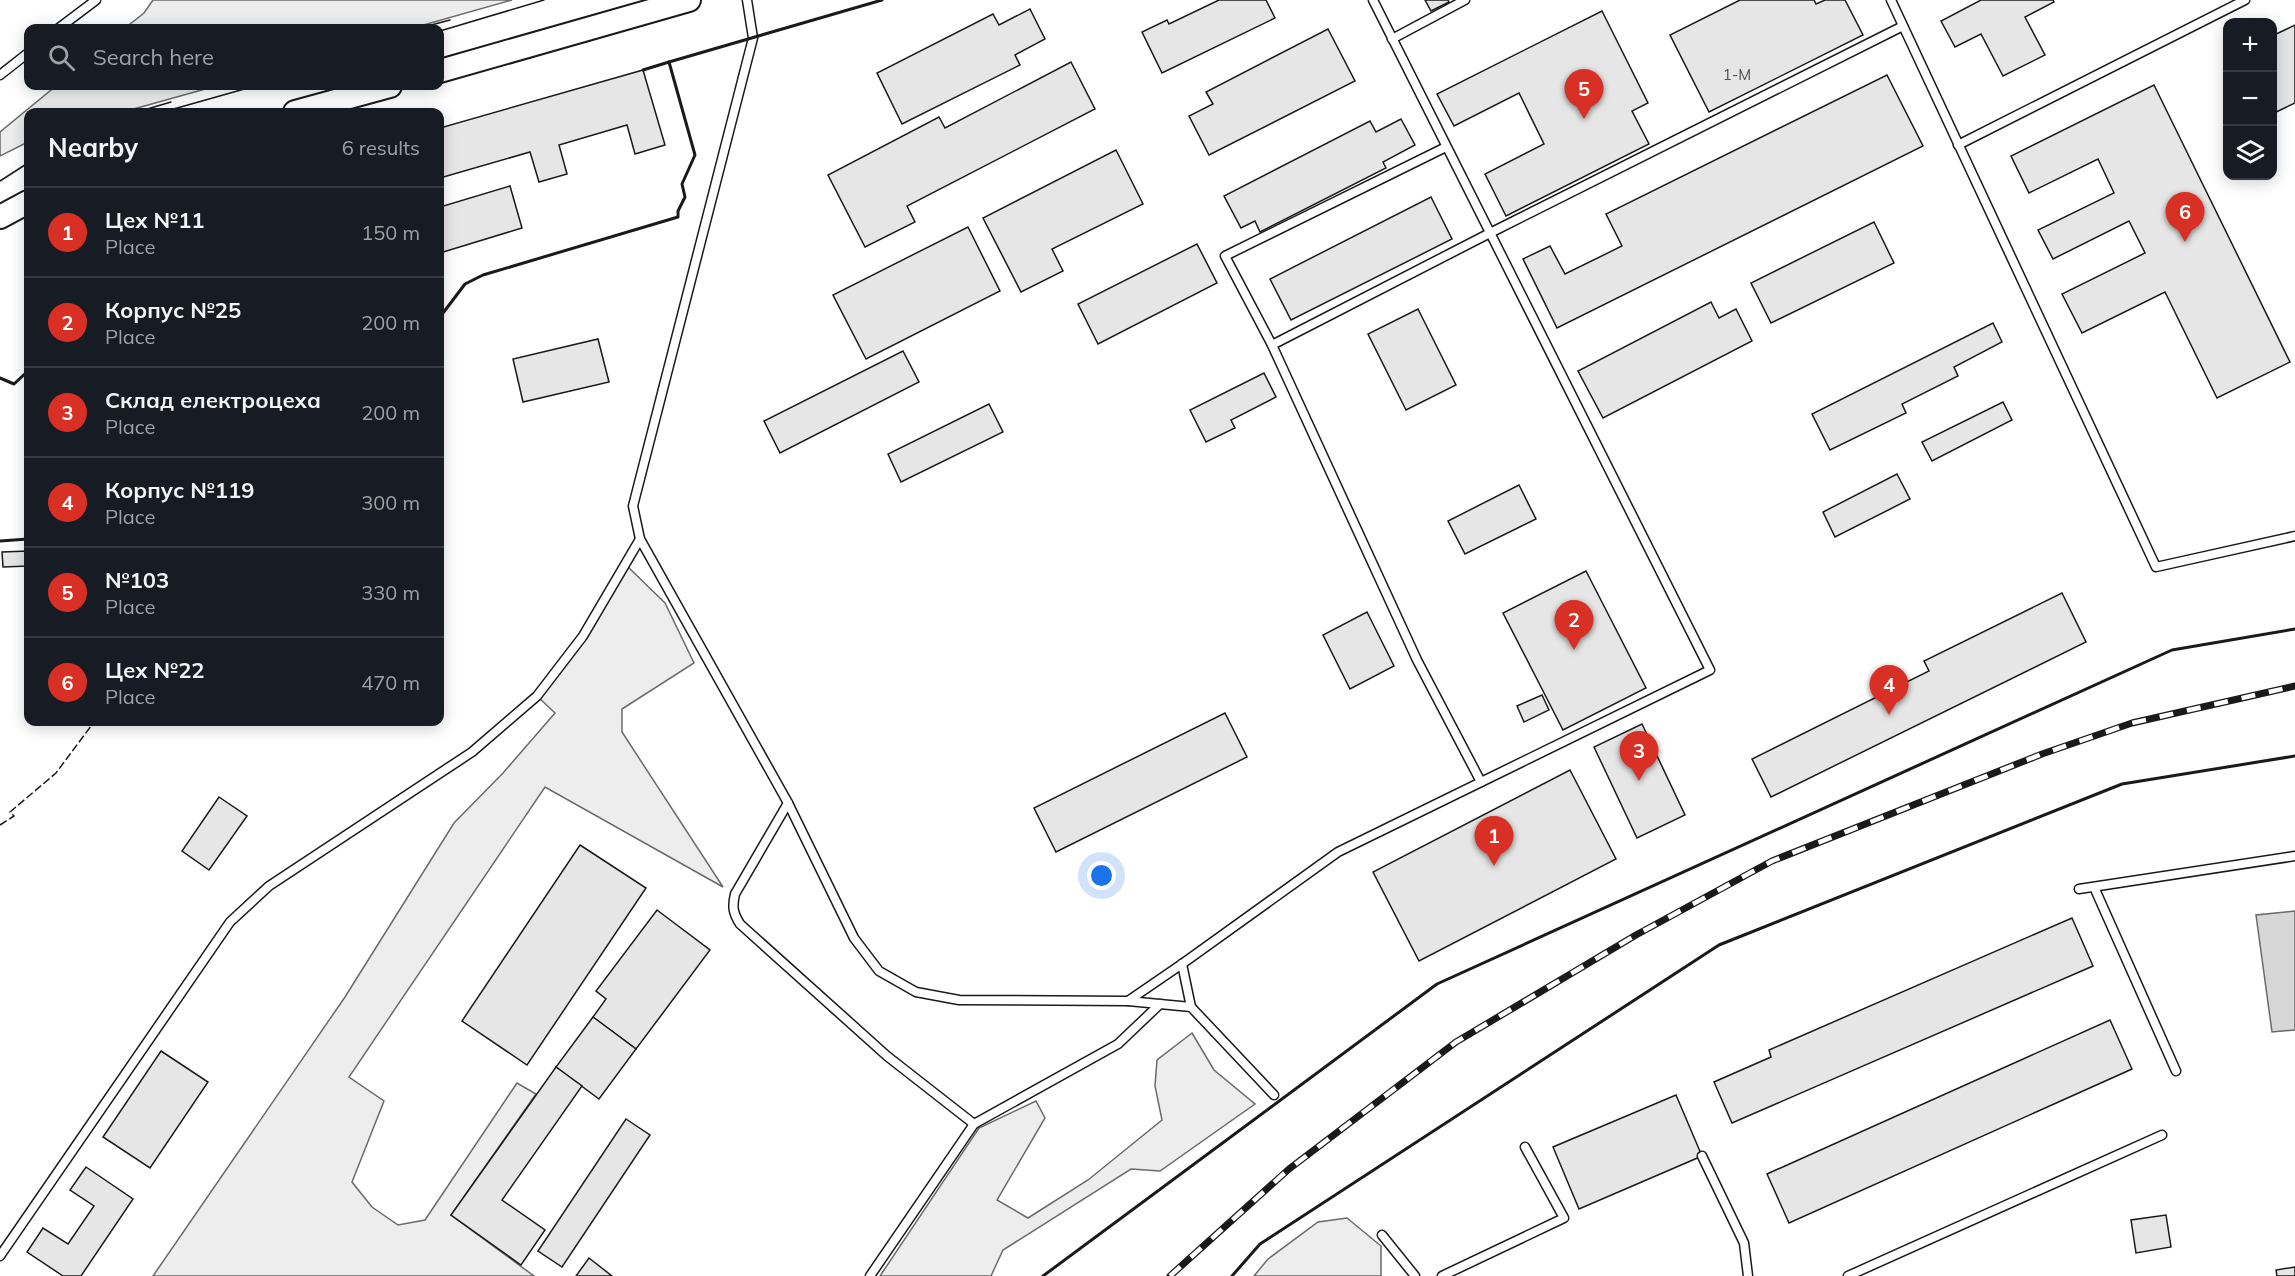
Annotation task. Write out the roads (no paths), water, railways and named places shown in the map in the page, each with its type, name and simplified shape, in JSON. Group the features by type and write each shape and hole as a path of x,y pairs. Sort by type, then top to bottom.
{"street":[{"path":"444,70 689,0"},
{"path":"310,108 375,90"},
{"path":"0,217 24,204"}],"lane":[{"path":"64,24 96,0"},
{"path":"747,0 753,38 633,506 640,539 788,803 854,938 879,971 916,992 959,1000 1128,1001 1191,1007"},
{"path":"1128,1001 1338,852 1710,670 1373,0"},
{"path":"1392,39 1465,0"},
{"path":"1891,0 2156,567 2295,536"},
{"path":"1958,145 2245,0"},
{"path":"1272,345 1903,26"},
{"path":"0,75 24,56"},
{"path":"1446,147 1225,256 1272,345 1417,660 1481,782"},
{"path":"0,1256 230,922 269,886 472,752 537,696 583,636 640,539"},
{"path":"788,803 735,894 732,906 740,924 887,1056 974,1124"},
{"path":"2079,889 2295,856"},
{"path":"2094,887 2176,1071"},
{"path":"1182,964 1191,1007 1274,1095"},
{"path":"870,1276 974,1124 1118,1044 1160,1004"},
{"path":"1848,1276 2162,1135"},
{"path":"1442,1276 1563,1218 1525,1147"},
{"path":"1702,1156 1744,1243 1748,1276"},
{"path":"1382,1235 1415,1276"}],"tram line":[{"path":"444,30 544,0"},
{"path":"435,24 450,20"},
{"path":"177,108 241,90"},
{"path":"151,108 171,102"},
{"path":"0,181 24,166"}],"railway":[{"path":"1170,1276 1289,1169 1456,1042 1636,935 1772,861 2042,754 2132,723 2295,686"}],"place":[{"name":"№103","path":"1584,119"},
{"name":"Цех №22","path":"2185,242"},
{"name":"Корпус №25","path":"1574,650"},
{"name":"Корпус №119","path":"1889,715"},
{"name":"Склад електроцеха","path":"1639,781"},
{"name":"Цех №11","path":"1494,866"}]}
